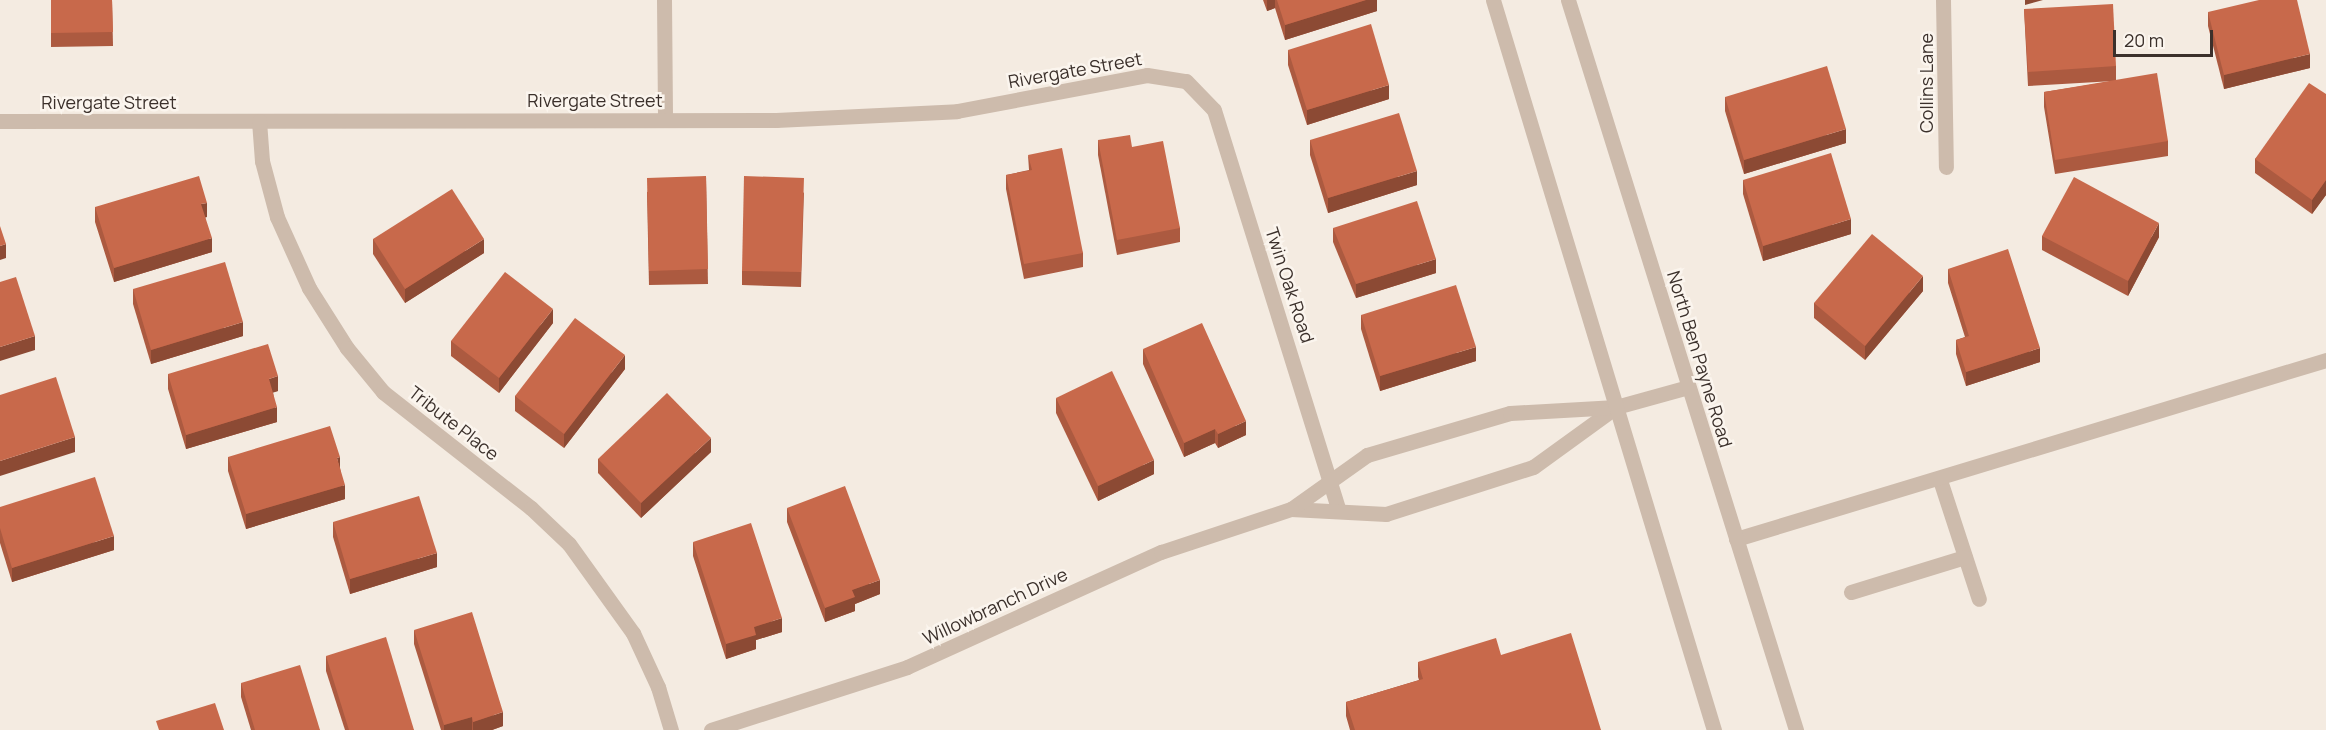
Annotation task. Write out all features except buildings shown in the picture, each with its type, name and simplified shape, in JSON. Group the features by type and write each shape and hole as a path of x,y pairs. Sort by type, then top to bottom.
{"street":[{"path":"664,0 665,120"},
{"path":"1493,0 1714,730"},
{"name":"North Ben Payne Road","path":"1568,0 1796,730"},
{"name":"Collins Lane","path":"1943,0 1946,167"},
{"name":"Rivergate Street","path":"0,121 776,120 957,111 1147,75 1186,81"},
{"name":"Twin Oak Road","path":"1186,81 1214,110 1339,511"},
{"name":"Tribute Place","path":"259,121 262,161 277,218 309,288 347,348 383,392 531,508 569,544 633,633 658,687 671,730"},
{"path":"1736,539 1940,480 2326,360"},
{"name":"Willowbranch Drive","path":"711,730 907,667 1161,552 1291,509 1367,455 1510,413 1617,407 1688,387"},
{"name":"Willowbranch Drive","path":"1291,509 1386,514 1533,466 1617,407"},
{"path":"1940,480 1979,599"},
{"path":"1851,592 1965,557"}]}
